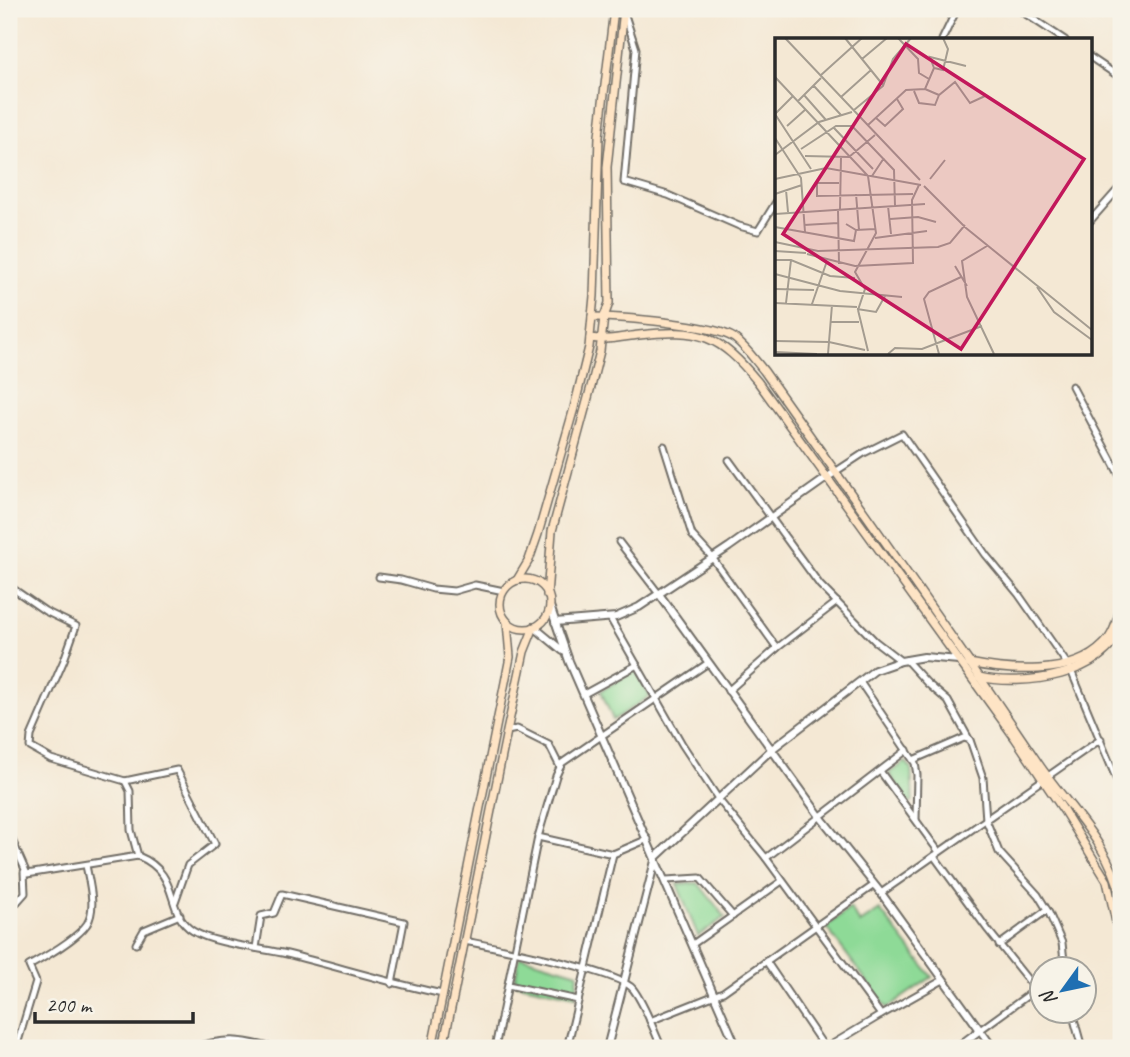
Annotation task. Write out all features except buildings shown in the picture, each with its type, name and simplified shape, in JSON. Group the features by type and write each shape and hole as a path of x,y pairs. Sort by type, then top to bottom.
{"main road":[{"path":"432,1048 508,669 510,641 507,622 500,607 504,591 517,580 529,560 538,534 574,408 590,338 599,136 614,9"},
{"path":"547,595 552,531 592,383 609,303 607,167 624,10"},
{"path":"593,317 688,325 715,330 732,337 746,348 981,678 1045,778 1107,881 1121,945"},
{"path":"590,338 602,340 657,333 684,333 712,338 727,347 758,382 1045,778 1071,805 1104,853 1117,878 1121,897"},
{"path":"507,622 522,629 534,627 544,621 550,606 541,585 534,581 517,580"},
{"path":"959,660 1011,670 1070,668 1104,644 1111,635 1121,606"},
{"path":"443,1048 506,731 524,652 534,627"},
{"path":"968,673 1003,681 1047,676 1094,662 1105,654 1121,632"}],"street":[{"path":"943,38 957,9"},
{"path":"1018,9 1062,38"},
{"path":"624,10 636,49 624,182 667,195 739,226 758,231 775,204"},
{"path":"1092,58 1121,78"},
{"path":"1092,219 1121,186"},
{"path":"1072,386 1121,478"},
{"path":"555,622 610,618 639,607 826,477 864,453 902,434 986,555 1019,595 1070,668 1121,790"},
{"path":"664,446 688,527 777,648"},
{"path":"729,460 820,585 875,640 948,701 970,740 983,778 986,820 999,852 1038,895 1062,943 1063,956"},
{"path":"1112,461 1121,460"},
{"path":"619,542 993,1048"},
{"path":"379,577 433,589 454,590 475,585 504,591"},
{"path":"9,586 45,611 76,626 31,736 30,747 51,759 125,781 177,770 215,844 188,865 175,902"},
{"path":"728,691 777,648 837,602"},
{"path":"550,606 569,662"},
{"path":"610,618 682,744 719,800 766,858 881,1015"},
{"path":"534,627 561,648 569,662 737,1048"},
{"path":"607,1048 656,857 772,749 876,670 925,657 959,660"},
{"path":"495,1048 538,837 560,767 708,663"},
{"path":"584,694 637,665"},
{"path":"860,682 913,760 917,775 916,820"},
{"path":"506,731 517,729 549,744 560,767"},
{"path":"913,760 964,738 970,740"},
{"path":"881,893 1101,739"},
{"path":"766,858 907,750"},
{"path":"880,771 999,945 1028,980"},
{"path":"125,781 130,791 131,830 138,856"},
{"path":"9,833 24,871 25,893 9,911"},
{"path":"538,837 613,854 648,839"},
{"path":"567,1048 613,854"},
{"path":"24,871 33,874 138,856 162,872 169,883 182,921 193,931 443,995"},
{"path":"16,1048 36,982 29,966 58,949 88,923 92,900 86,864"},
{"path":"666,880 700,878 733,916"},
{"path":"693,944 782,881"},
{"path":"650,1021 715,995 874,885"},
{"path":"256,948 261,916 274,913 282,894 404,922 392,984"},
{"path":"999,945 1047,910"},
{"path":"136,944 144,930 180,915"},
{"path":"465,941 515,951 623,982 633,989 662,1048"},
{"path":"766,961 825,1048 943,980"},
{"path":"508,985 578,1000"},
{"path":"956,1048 1028,996"},
{"path":"1076,1026 1082,1048"},
{"path":"194,1048 223,1040 271,1048"},
{"path":"231,1048 234,1040"}],"green space":[{"path":"635,670 650,696 613,720 601,691"},
{"path":"906,762 911,768 913,801 909,803 889,773"},
{"path":"698,883 725,917 698,936 677,884"},
{"path":"850,908 860,923 880,910 932,977 887,1008 826,927"},
{"path":"520,956 578,973 576,996 514,983"}]}
